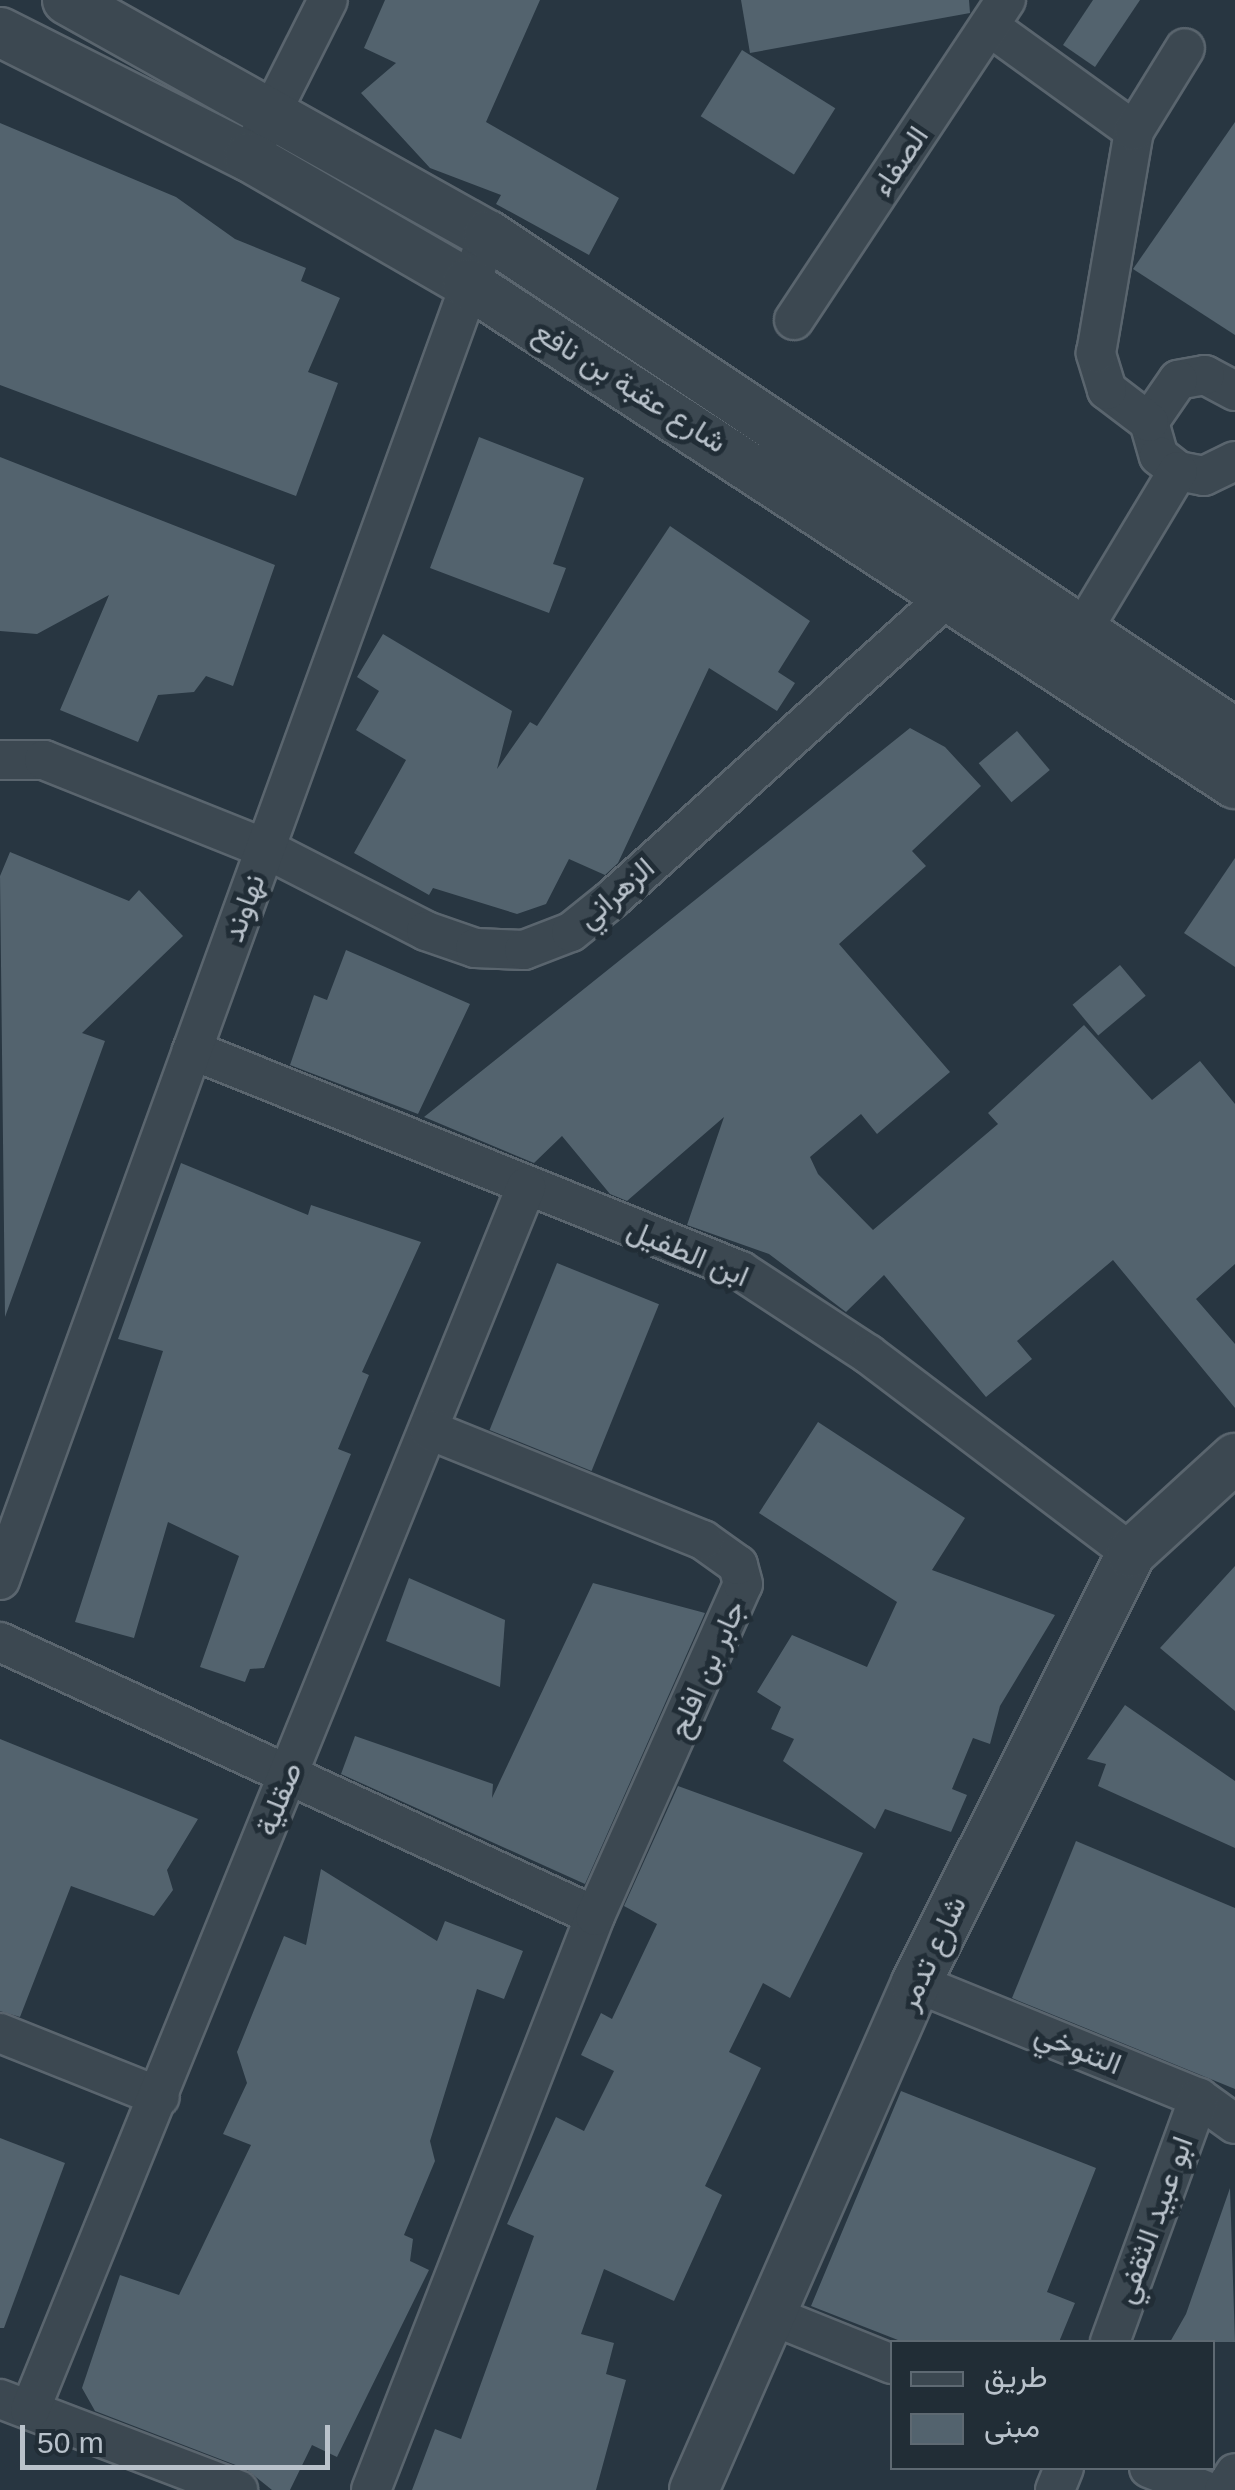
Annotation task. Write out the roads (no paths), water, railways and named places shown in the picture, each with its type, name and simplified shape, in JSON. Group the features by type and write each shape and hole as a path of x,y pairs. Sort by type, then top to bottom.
{"street":[{"name":"شارع عقبة بن نافع","path":"67,0 274,109 488,235 969,577 1235,784"},
{"path":"249,157 328,0"},
{"path":"998,13 1134,130"},
{"name":"الصفاء","path":"794,320 998,13"},
{"name":"شارع عقبة بن نافع","path":"0,32 249,157 969,577 1083,629 1235,733"},
{"path":"1186,48 1134,130 1096,354 1106,390 1149,422 1159,456 1178,472 1229,474"},
{"name":"نهاوند","path":"0,1580 467,283 488,235"},
{"path":"1149,422 1178,380 1205,375 1235,391"},
{"path":"1083,629 1178,472"},
{"name":"الزهراني","path":"0,760 44,760 266,849 426,932 524,950 572,932 969,577"},
{"name":"ابن الطفيل","path":"192,1050 741,1271 868,1354 1131,1553"},
{"name":"صقلية","path":"15,2405 160,2097 526,1187"},
{"name":"جابر بن افلح","path":"371,2490 595,1916 740,1601 738,1565 703,1540 430,1430"},
{"name":"شارع تدمر","path":"694,2490 916,1983 1131,1553 1235,1458"},
{"path":"0,1642 290,1772 595,1916"},
{"name":"التنوخي","path":"916,1983 1200,2098 1235,2124"},
{"path":"0,2033 160,2097"},
{"name":"ابو عبيد الثقفي","path":"1111,2340 1200,2098"},
{"path":"768,2314 890,2363"},
{"path":"15,2405 238,2490"},
{"path":"1155,2470 1204,2490"},
{"path":"1224,2490 1235,2473"}]}
